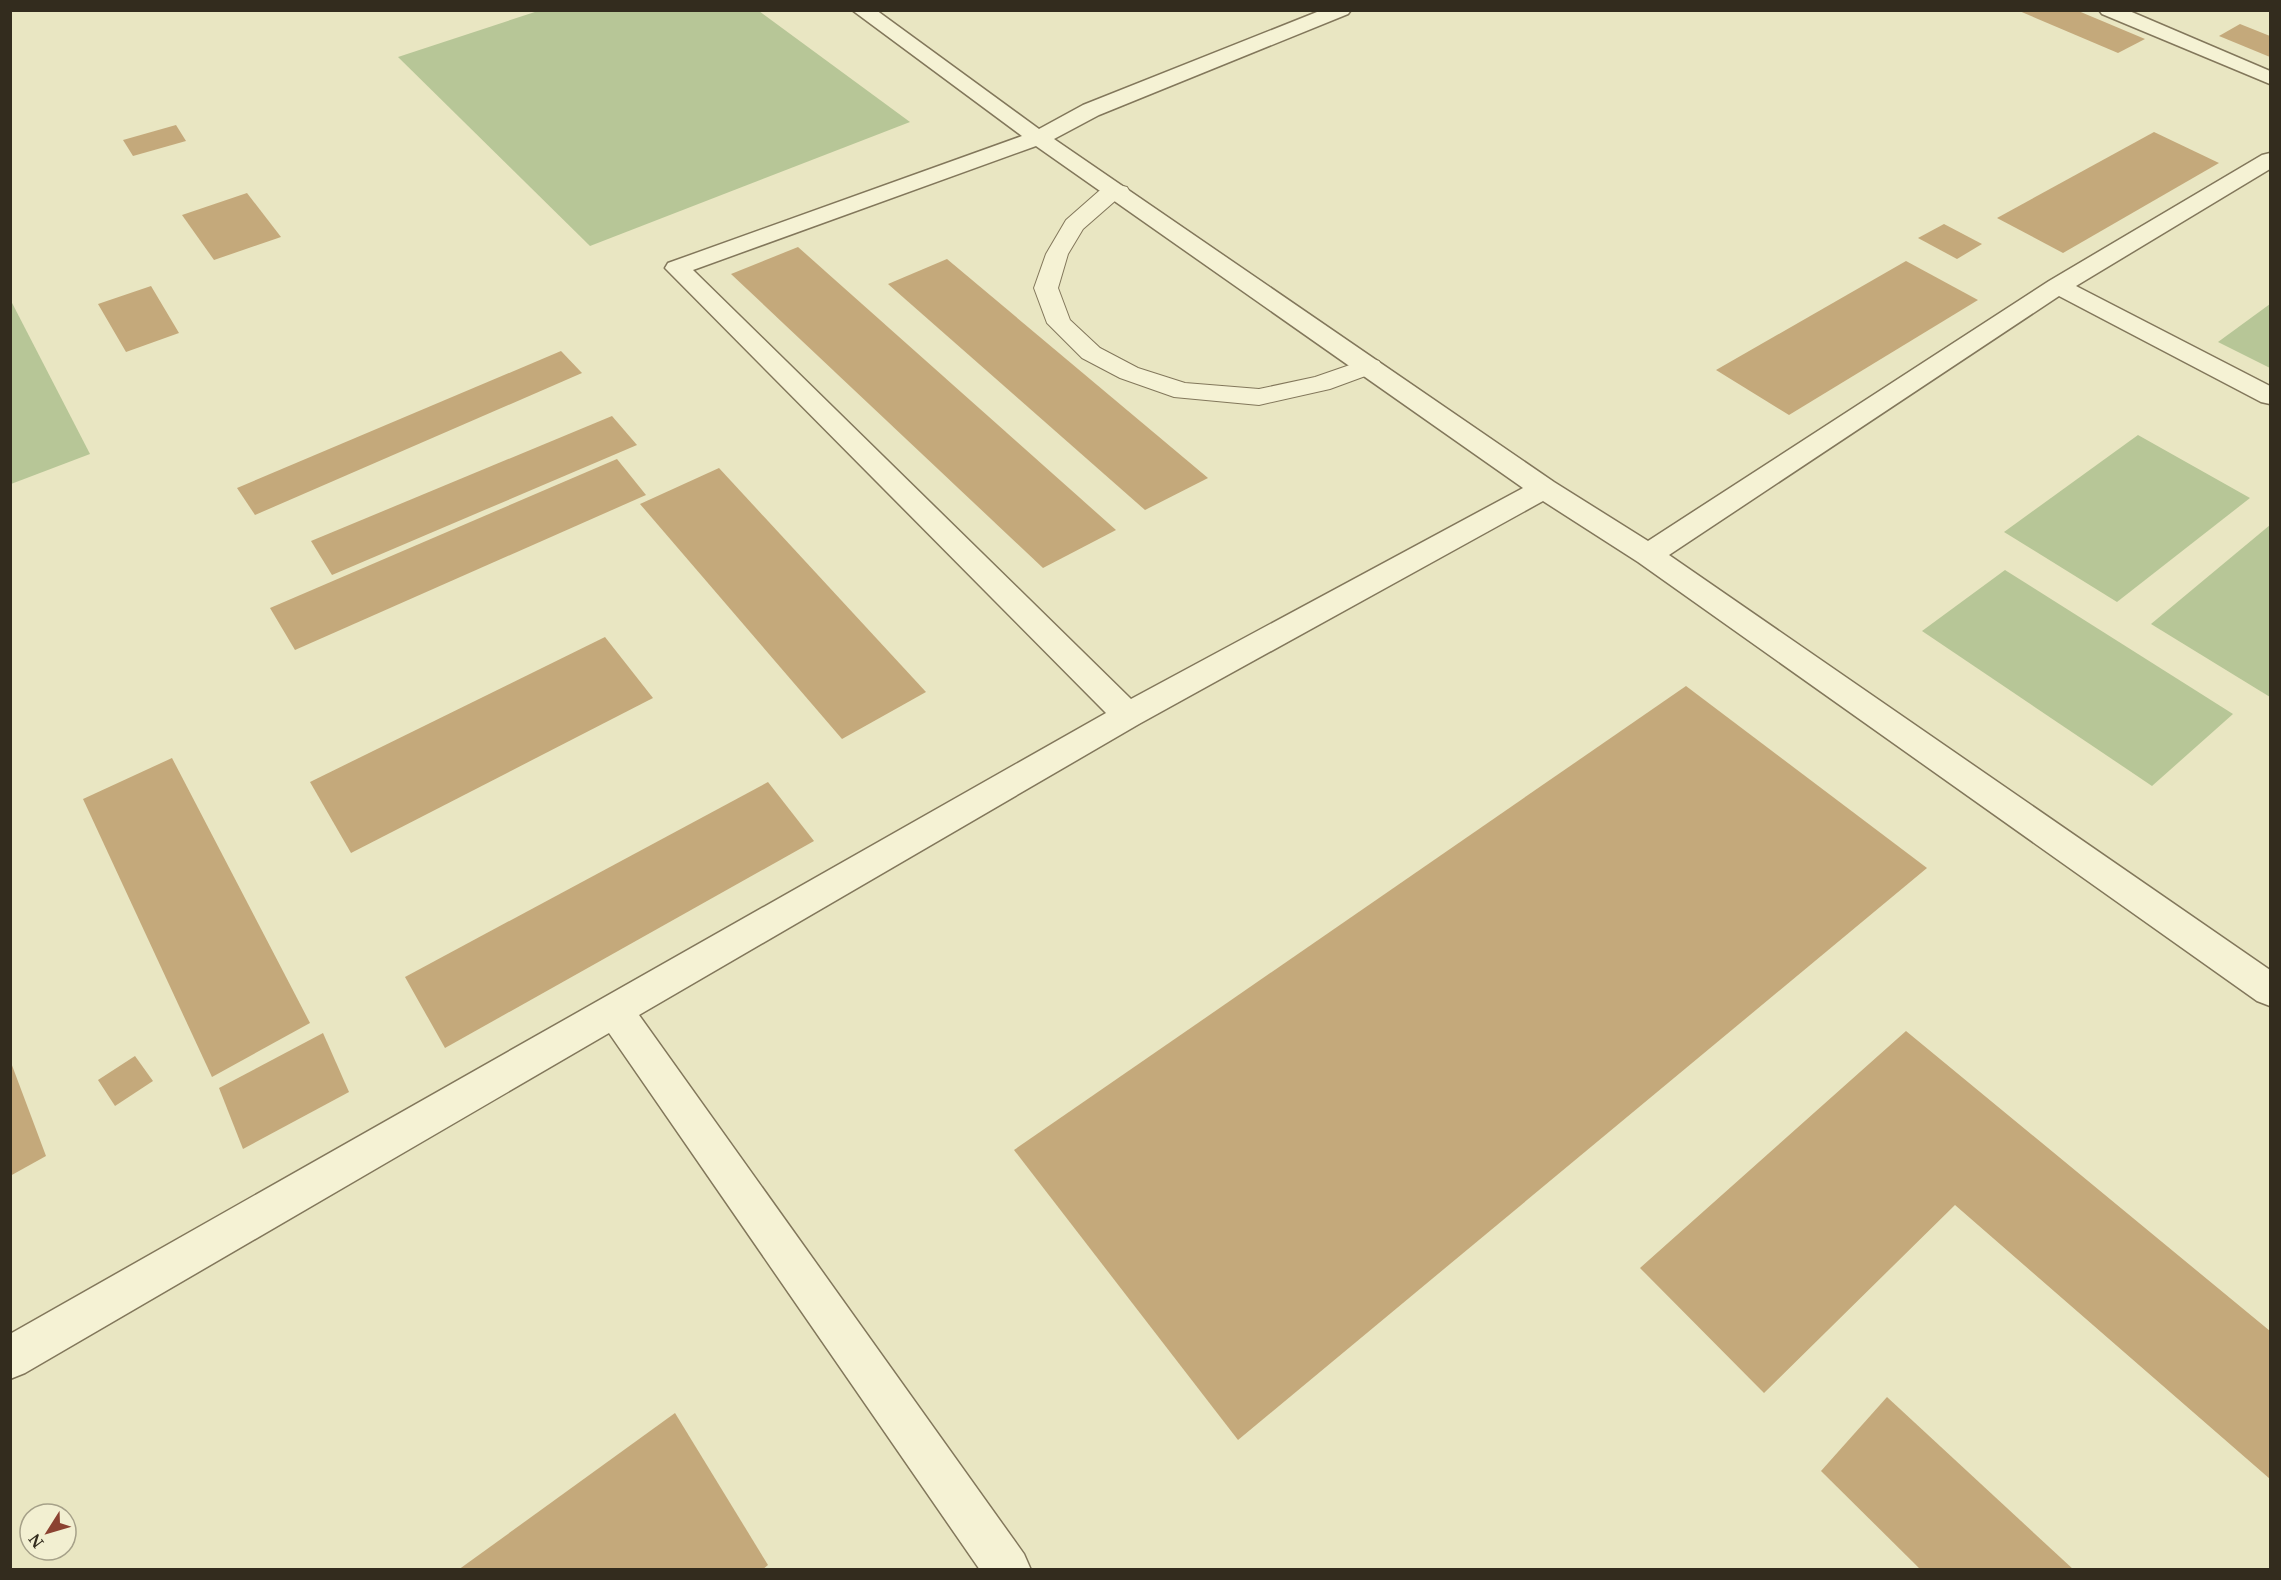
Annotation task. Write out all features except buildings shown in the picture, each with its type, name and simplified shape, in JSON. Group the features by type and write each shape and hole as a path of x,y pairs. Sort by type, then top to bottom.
{"street":[{"path":"862,10 1038,138 1370,366 1544,489 1648,555 2271,990"},
{"path":"1128,715 677,268 1038,138 1091,110 1341,10"},
{"path":"2109,10 2271,78"},
{"path":"1648,555 2058,286 2271,160"},
{"path":"2058,286 2271,396"},
{"path":"10,1358 1128,715 1544,489"},
{"path":"614,1010 1008,1569"}],"lane":[{"path":"1119,192 1107,196 1074,225 1057,254 1047,288 1059,323 1091,354 1129,373 1183,391 1259,397 1321,383 1370,366"}],"green space":[{"path":"541,10 759,11 910,122 590,246 398,57"},
{"path":"10,299 90,454 11,484 10,484"},
{"path":"2270,304 2270,368 2218,342"},
{"path":"2138,435 2250,498 2117,602 2004,532"},
{"path":"2270,525 2270,697 2151,624"},
{"path":"2005,570 2233,714 2152,786 1922,631"}]}
